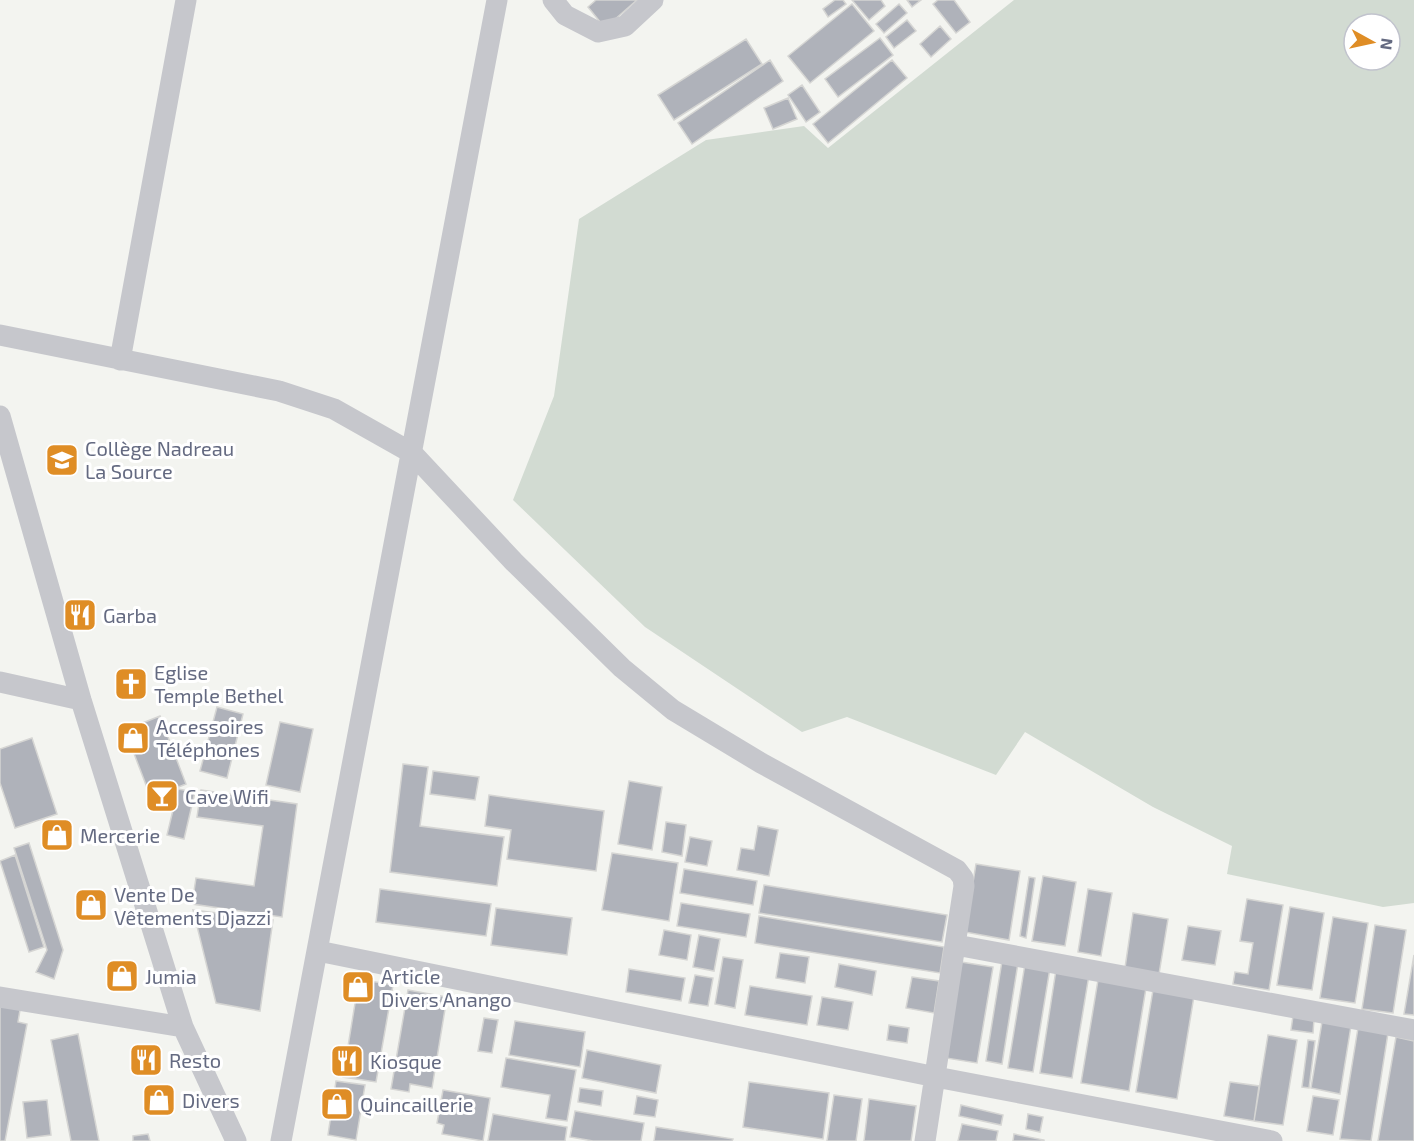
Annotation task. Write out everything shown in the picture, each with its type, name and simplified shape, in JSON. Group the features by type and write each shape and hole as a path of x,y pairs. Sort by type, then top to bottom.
{"street":[{"path":"120,360 186,0"},
{"path":"281,1141 497,0"},
{"path":"553,0 566,15 598,32 625,26 653,0"},
{"path":"0,335 279,391 323,405 412,453 514,562 622,668 673,710 761,764 957,870 963,878 964,886 926,1141"},
{"path":"0,416 81,700 183,1027 236,1141"},
{"path":"0,682 81,700"},
{"path":"956,945 1414,1030"},
{"path":"318,951 936,1077 1272,1141"},
{"path":"0,997 183,1027"}],"shaded area":[{"path":"1014,0 1414,0 1414,903 1383,907 1227,874 1232,846 1153,807 1025,732 996,775 847,717 802,732 645,627 513,500 554,396 579,219 706,140 804,126 828,148"}],"building":[{"path":"596,0 637,0 605,28 588,7"},
{"path":"835,0 843,0 846,4 828,17 823,9"},
{"path":"852,0 881,0 885,6 869,20"},
{"path":"907,0 921,0 912,7"},
{"path":"938,0 954,0 970,22 956,33 933,4"},
{"path":"852,4 874,31 810,83 788,56"},
{"path":"899,4 907,13 884,33 876,24"},
{"path":"907,20 916,31 894,48 886,37"},
{"path":"940,26 951,39 931,57 920,44"},
{"path":"880,38 893,55 838,97 825,79"},
{"path":"746,39 762,64 674,120 658,95"},
{"path":"770,60 783,81 692,144 678,123"},
{"path":"892,60 907,78 828,143 813,124"},
{"path":"802,85 820,112 806,122 788,95"},
{"path":"788,98 797,119 773,129 764,108"},
{"path":"217,707 243,714 227,778 200,771"},
{"path":"160,716 186,784 151,798 125,730"},
{"path":"280,722 313,729 300,792 266,785"},
{"path":"32,738 57,814 15,828 0,783 0,749"},
{"path":"403,764 428,767 420,826 504,837 497,886 390,872"},
{"path":"433,771 479,777 475,800 430,794"},
{"path":"629,781 662,787 652,850 618,844"},
{"path":"178,789 195,792 184,839 167,835"},
{"path":"201,790 297,804 282,917 192,904 196,878 254,886 263,826 197,817"},
{"path":"489,795 604,811 596,871 507,859 511,830 485,826"},
{"path":"666,822 686,825 682,856 662,852"},
{"path":"758,826 778,830 769,876 737,870 741,848 754,850"},
{"path":"690,837 712,841 707,866 685,862"},
{"path":"29,843 63,950 54,979 36,972 47,950 14,848"},
{"path":"612,853 678,863 669,921 602,910"},
{"path":"15,855 44,947 29,952 0,861"},
{"path":"976,864 1020,871 1009,940 965,932"},
{"path":"684,869 757,881 753,905 680,893"},
{"path":"1043,876 1076,882 1065,946 1032,941"},
{"path":"1029,877 1035,878 1026,938 1020,936"},
{"path":"764,885 947,915 942,942 759,913"},
{"path":"380,889 491,904 486,936 376,922"},
{"path":"1088,889 1112,893 1101,956 1078,952"},
{"path":"1247,899 1283,905 1269,990 1233,984 1235,972 1248,974 1253,943 1240,941"},
{"path":"681,903 750,914 746,937 677,926"},
{"path":"1290,907 1324,913 1312,990 1277,985"},
{"path":"496,908 572,918 567,955 491,945"},
{"path":"193,910 273,920 260,1011 216,1003"},
{"path":"1133,913 1168,919 1159,974 1125,968"},
{"path":"759,916 944,947 940,973 755,943"},
{"path":"1333,917 1368,923 1355,1003 1320,998"},
{"path":"1375,925 1406,930 1393,1013 1362,1009"},
{"path":"1188,926 1221,931 1215,965 1182,960"},
{"path":"664,930 691,935 687,960 659,955"},
{"path":"699,935 720,939 714,971 693,967"},
{"path":"780,953 809,957 805,983 776,978"},
{"path":"1414,955 1414,1015 1404,1014"},
{"path":"723,957 743,960 735,1008 715,1004"},
{"path":"1002,961 1018,963 1002,1064 986,1061"},
{"path":"961,962 993,967 977,1063 946,1058"},
{"path":"839,964 876,971 872,995 835,987"},
{"path":"1025,964 1050,968 1033,1072 1008,1068"},
{"path":"629,969 685,978 681,1001 626,992"},
{"path":"1056,970 1089,975 1072,1078 1040,1073"},
{"path":"695,975 713,978 708,1006 689,1003"},
{"path":"912,977 939,981 934,1013 906,1008"},
{"path":"359,979 393,985 376,1082 343,1077"},
{"path":"1098,980 1146,988 1129,1091 1081,1083"},
{"path":"750,986 812,996 807,1025 745,1015"},
{"path":"408,990 447,997 432,1088 410,1084 409,1092 391,1089"},
{"path":"1153,990 1194,996 1177,1099 1136,1092"},
{"path":"822,997 853,1002 848,1030 817,1025"},
{"path":"0,1000 21,1004 18,1022 27,1024 5,1141 0,1141"},
{"path":"1293,1016 1314,1019 1313,1033 1291,1030"},
{"path":"484,1018 498,1020 492,1053 478,1051"},
{"path":"515,1021 585,1032 580,1067 509,1055"},
{"path":"1322,1022 1351,1026 1340,1094 1311,1088"},
{"path":"889,1025 909,1028 907,1043 887,1040"},
{"path":"1358,1028 1388,1033 1371,1141 1340,1139"},
{"path":"78,1034 99,1141 71,1141 51,1040"},
{"path":"1268,1035 1297,1040 1283,1125 1254,1121"},
{"path":"1396,1037 1414,1041 1414,1141 1378,1141"},
{"path":"1308,1040 1315,1041 1309,1088 1302,1087"},
{"path":"587,1050 661,1065 656,1093 582,1078"},
{"path":"506,1058 576,1070 567,1121 546,1118 550,1095 501,1087"},
{"path":"336,1081 365,1085 356,1140 328,1135"},
{"path":"749,1082 829,1093 823,1139 743,1127"},
{"path":"1230,1082 1259,1086 1254,1121 1224,1116"},
{"path":"580,1088 603,1091 601,1106 578,1102"},
{"path":"443,1090 490,1098 483,1141 442,1134 444,1125 437,1123"},
{"path":"834,1095 862,1099 856,1141 827,1141"},
{"path":"637,1096 658,1100 655,1117 634,1114"},
{"path":"1313,1096 1339,1100 1333,1135 1307,1131"},
{"path":"869,1099 916,1106 911,1141 864,1141"},
{"path":"47,1100 51,1135 27,1138 23,1102"},
{"path":"961,1105 1003,1115 1001,1125 959,1116"},
{"path":"575,1111 644,1123 641,1141 593,1141 570,1137"},
{"path":"493,1114 567,1127 565,1141 488,1141"},
{"path":"1028,1114 1043,1117 1040,1132 1026,1129"},
{"path":"962,1124 998,1131 996,1141 958,1141"},
{"path":"656,1127 733,1139 732,1141 654,1141"},
{"path":"148,1134 150,1141 133,1141 133,1136"},
{"path":"1014,1134 1044,1140 1044,1141 1013,1141"}],"place":[{"name":"Collège Nadreau La Source","path":"62,460"},
{"name":"Garba","path":"80,615"},
{"name":"Eglise Temple Bethel","path":"131,684"},
{"name":"Accessoires Téléphones","path":"133,738"},
{"name":"Cave Wifi","path":"162,796"},
{"name":"Mercerie","path":"57,835"},
{"name":"Vente De Vêtements Djazzi","path":"91,905"},
{"name":"Jumia","path":"122,976"},
{"name":"Article Divers Anango","path":"358,987"},
{"name":"Resto","path":"146,1060"},
{"name":"Kiosque","path":"347,1061"},
{"name":"Divers","path":"159,1100"},
{"name":"Quincaillerie","path":"337,1104"}]}
